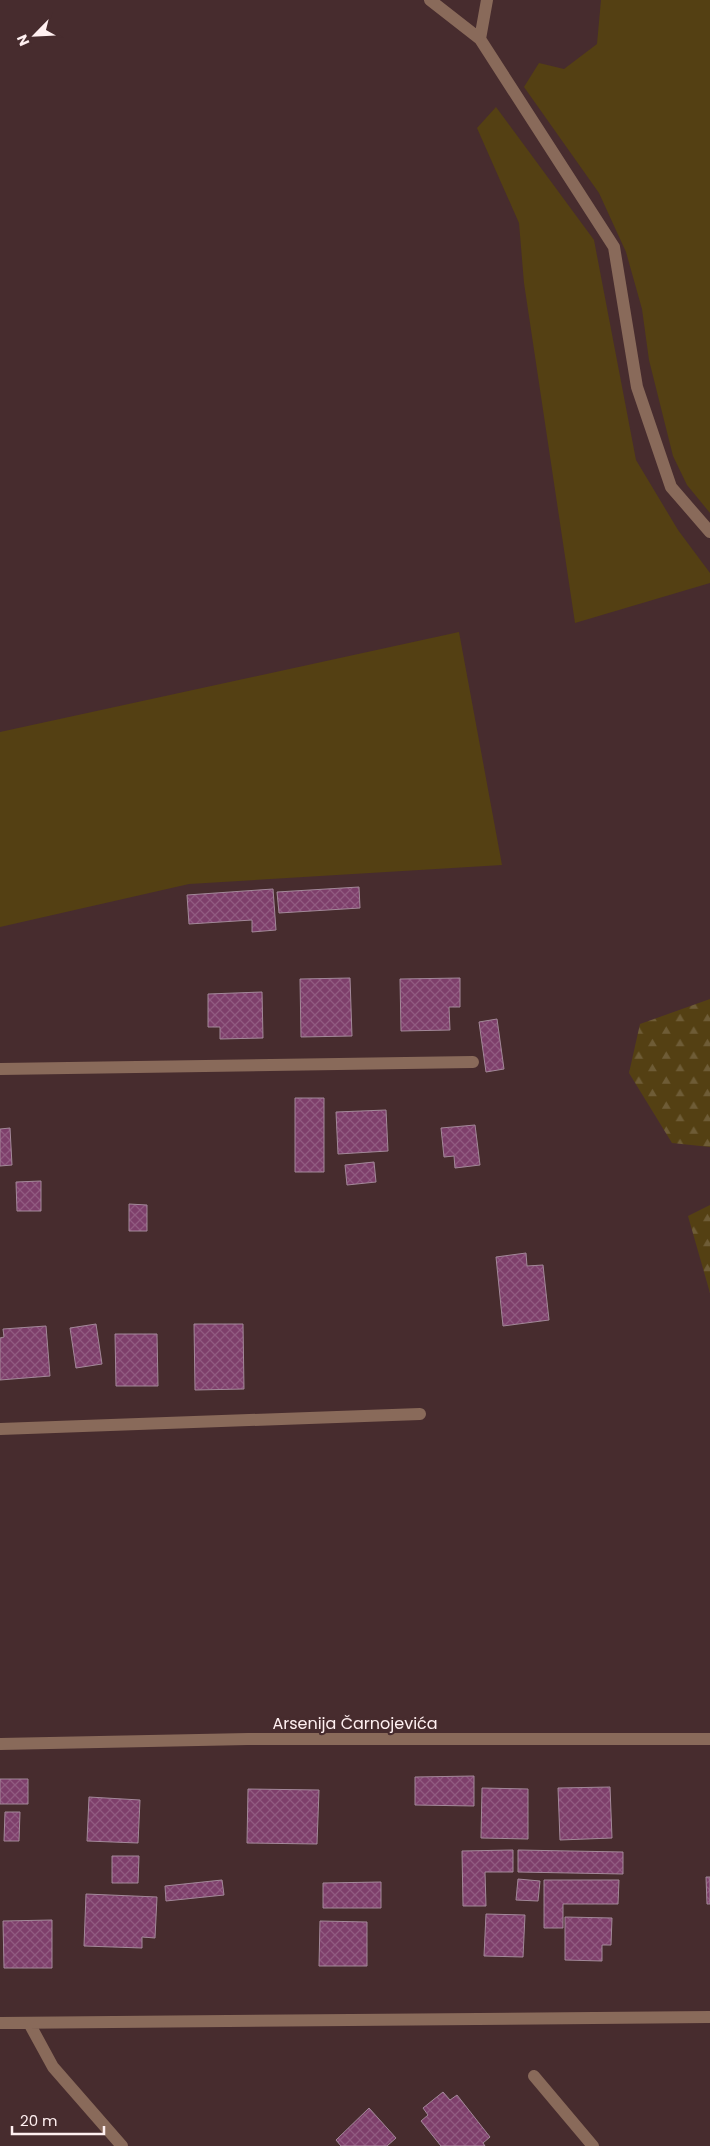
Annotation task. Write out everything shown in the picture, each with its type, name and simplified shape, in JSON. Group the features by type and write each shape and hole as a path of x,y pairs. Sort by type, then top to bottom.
{"street":[{"path":"430,0 480,39 614,248 637,387 671,487 710,532"},
{"path":"480,39 486,0"},
{"path":"0,1069 473,1062"},
{"path":"0,1429 420,1414"},
{"name":"Arsenija Čarnojevića","path":"0,1744 248,1739 710,1739"},
{"path":"0,2023 710,2017"},
{"path":"29,2023 53,2067 122,2146"},
{"path":"534,2076 593,2146"}],"green space":[{"path":"601,0 710,0 710,513 687,485 673,456 649,360 642,309 626,252 599,193 524,87 539,63 564,69 597,44"},
{"path":"496,107 594,240 636,460 678,530 710,573 710,583 575,623 524,283 519,223 477,128"},
{"path":"459,632 502,865 189,884 0,927 0,732"},
{"path":"710,999 710,1147 672,1143 629,1073 640,1024"},
{"path":"710,1205 710,1293 688,1216"}],"building":[{"path":"359,887 360,908 279,913 277,892"},
{"path":"273,889 276,930 252,932 252,920 189,924 187,895"},
{"path":"350,978 352,1036 301,1037 300,979"},
{"path":"460,978 460,1007 449,1007 450,1030 401,1031 400,979"},
{"path":"262,992 263,1038 220,1039 220,1027 208,1027 208,994"},
{"path":"497,1019 504,1069 486,1072 479,1022"},
{"path":"295,1098 324,1098 324,1172 295,1172"},
{"path":"386,1110 388,1151 338,1154 336,1112"},
{"path":"475,1125 480,1165 455,1168 454,1156 444,1157 441,1128"},
{"path":"10,1128 12,1165 0,1166 0,1129"},
{"path":"374,1162 376,1182 347,1185 345,1165"},
{"path":"41,1181 41,1211 17,1211 16,1182"},
{"path":"129,1204 147,1205 147,1231 129,1231"},
{"path":"526,1253 527,1266 543,1265 549,1320 503,1326 496,1257"},
{"path":"96,1324 102,1364 76,1368 70,1328"},
{"path":"194,1324 243,1324 244,1389 195,1390"},
{"path":"46,1326 50,1376 0,1380 0,1338 4,1337 3,1329"},
{"path":"115,1334 157,1334 158,1386 116,1386"},
{"path":"474,1776 474,1806 415,1805 415,1777"},
{"path":"0,1779 28,1779 28,1804 0,1804"},
{"path":"610,1787 612,1838 560,1840 558,1788"},
{"path":"482,1788 528,1789 528,1839 481,1838"},
{"path":"248,1789 319,1790 317,1844 247,1843"},
{"path":"89,1797 140,1800 138,1843 87,1841"},
{"path":"5,1812 20,1812 19,1841 4,1841"},
{"path":"513,1850 513,1872 485,1872 486,1906 463,1906 462,1851"},
{"path":"518,1850 623,1852 623,1874 518,1872"},
{"path":"112,1856 139,1856 138,1883 112,1883"},
{"path":"706,1877 710,1877 710,1904 707,1904"},
{"path":"518,1879 540,1881 538,1901 516,1900"},
{"path":"222,1880 224,1895 166,1901 165,1886"},
{"path":"544,1880 619,1880 618,1904 563,1904 563,1928 544,1928"},
{"path":"381,1882 381,1908 323,1908 323,1883"},
{"path":"86,1894 157,1897 155,1938 142,1937 142,1948 84,1946"},
{"path":"486,1914 525,1915 523,1957 484,1956"},
{"path":"565,1917 612,1918 611,1945 602,1945 602,1961 565,1960"},
{"path":"52,1920 52,1968 4,1968 3,1921"},
{"path":"320,1921 367,1922 367,1966 319,1966"},
{"path":"443,2092 450,2100 457,2095 490,2137 483,2143 485,2146 441,2146 421,2121 428,2115 423,2108"},
{"path":"369,2108 396,2138 387,2146 341,2146 336,2140"}]}
